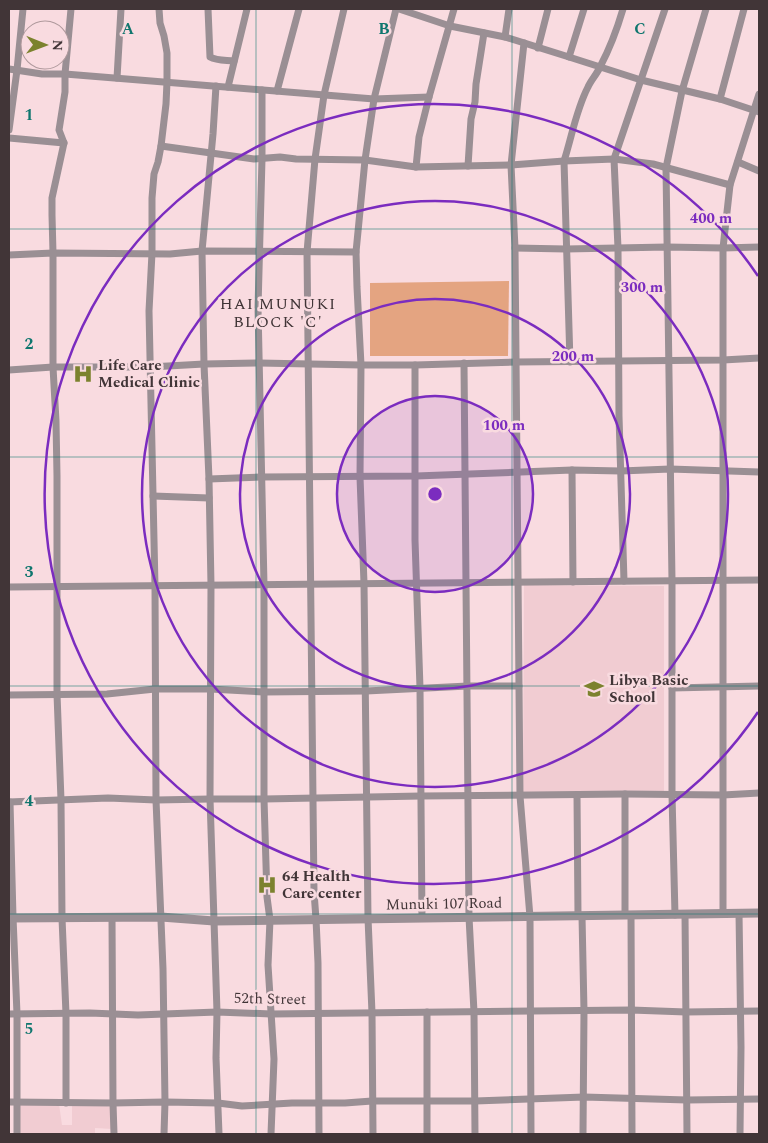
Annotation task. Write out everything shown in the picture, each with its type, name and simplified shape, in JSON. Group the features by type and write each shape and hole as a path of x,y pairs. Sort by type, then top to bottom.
{"street":[{"path":"9,130 13,69 23,9"},
{"path":"66,1103 66,1014 57,694 56,421 52,198 64,143 59,130 65,92 71,9"},
{"path":"117,78 121,9"},
{"path":"159,9 166,54 167,82 161,146 154,174 152,198 149,311 155,586 156,800 163,970 164,1134"},
{"path":"208,9 210,57 234,62"},
{"path":"228,87 247,9"},
{"path":"277,91 299,9"},
{"path":"319,1134 306,252 315,159 324,95 344,9"},
{"path":"373,1134 372,1013 366,798 364,583 360,477 361,365 356,252 365,160 374,99 397,9 450,26 505,37 641,80 720,99 757,111"},
{"path":"416,167 419,137 428,97 454,9"},
{"path":"505,37 509,9"},
{"path":"538,48 548,9"},
{"path":"569,57 584,9"},
{"path":"570,362 564,161 575,121 588,86 600,67 623,9"},
{"path":"624,581 618,248 614,159 665,9"},
{"path":"675,914 672,795 672,581 666,168 682,91 706,9"},
{"path":"720,99 744,9"},
{"path":"468,166 470,119 475,102 484,33"},
{"path":"524,43 510,165 515,248 520,796 530,916 531,1134"},
{"path":"13,69 42,74 65,74 374,99 428,97"},
{"path":"216,86 202,251 209,479 211,585 210,799 219,1134"},
{"path":"262,90 258,308 264,585 264,799 267,897 270,920 268,965 274,1059 271,1134"},
{"path":"723,914 723,248 730,185 757,111 759,94"},
{"path":"9,138 64,143"},
{"path":"161,146 254,159 280,157 365,160 416,167 510,165 614,159 653,164 730,185"},
{"path":"738,162 759,172"},
{"path":"515,248 759,247"},
{"path":"9,255 53,253 170,254 202,251 356,252"},
{"path":"9,370 54,367 150,367 260,363 415,365 759,358"},
{"path":"464,363 470,917 474,1012 475,1134"},
{"path":"415,365 415,540 420,688 422,918"},
{"path":"209,479 416,476 572,470 759,472"},
{"path":"572,470 573,582"},
{"path":"153,496 209,498"},
{"path":"9,587 759,580"},
{"path":"9,695 107,694 155,690 210,689 264,692 519,686"},
{"path":"672,688 759,686"},
{"path":"17,1134 17,1014 11,918 10,802 108,798 156,800 624,794 723,795 759,793"},
{"path":"624,794 631,1010 632,1134"},
{"path":"577,795 584,1011 584,1134"},
{"path":"738,913 740,1134"},
{"name":"Munuki 107 Road","path":"11,918 161,917 214,921 759,913"},
{"path":"685,914 687,1134"},
{"path":"112,917 112,1104 114,1134"},
{"name":"52th Street","path":"9,1014 138,1015 217,1012 271,1014 631,1010 686,1012 759,1011"},
{"path":"427,1012 428,1134"},
{"path":"9,1102 112,1104 165,1102 218,1103 242,1106 319,1102 475,1101 584,1096 687,1100 759,1099"}],"shaded area":[{"path":"509,281 508,356 370,356 370,283"},
{"name":"Libya Basic School","path":"524,585 664,586 664,793 523,793"},
{"path":"19,1103 59,1104 62,1125 72,1125 72,1104 93,1104 113,1107 112,1129 95,1128 95,1134 18,1134"}],"place":[{"name":"Life Care Medical Clinic","path":"83,374"},
{"name":"Libya Basic School","path":"594,689"},
{"name":"64 Health Care center","path":"267,885"}],"district":[{"name":"HAI MUNUKI BLOCK 'C'","path":"278,313"}]}
